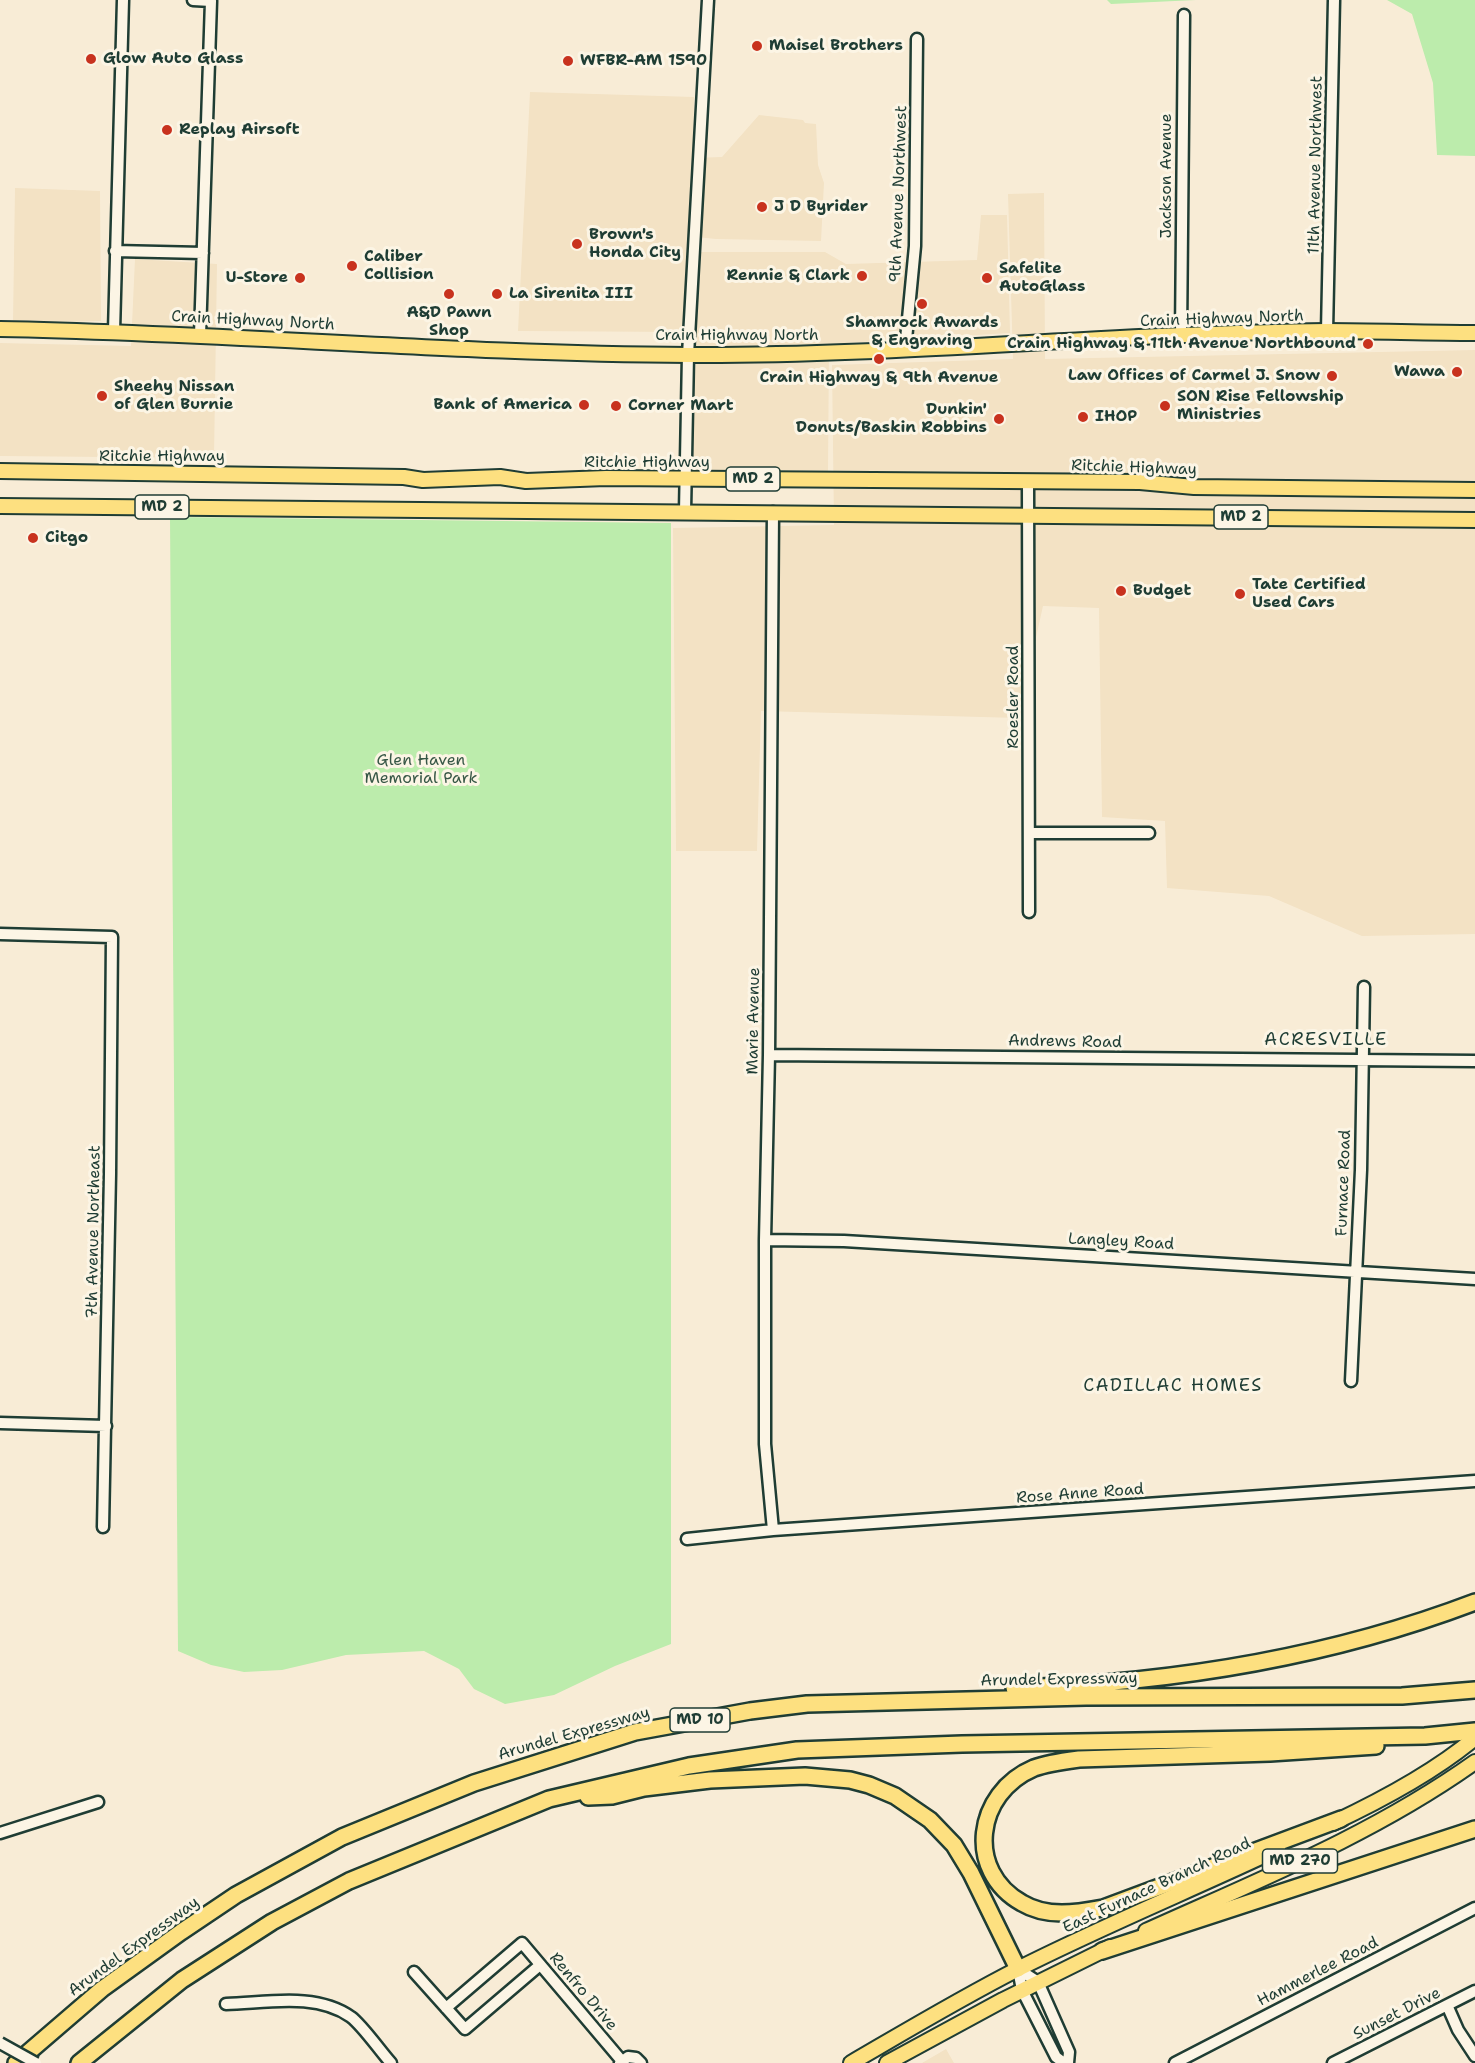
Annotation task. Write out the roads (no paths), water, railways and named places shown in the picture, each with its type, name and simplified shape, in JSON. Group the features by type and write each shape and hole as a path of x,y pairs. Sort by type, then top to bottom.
{"highway":[{"path":"955,1700 979,1690 1131,1681 1224,1669 1277,1659 1392,1630 1475,1602"},
{"name":"Arundel Expressway","path":"16,2063 102,1989 237,1895 342,1837 474,1784 635,1732 697,1720 807,1704 1086,1697 1402,1696 1475,1690"},
{"path":"79,2063 182,1980 272,1922 349,1881 549,1799 689,1766 807,1750 962,1744 1425,1736 1475,1731"},
{"path":"1341,1819 1103,1908 1071,1914 1023,1905 998,1885 985,1856 984,1846 985,1821 1000,1793 1033,1768 1054,1762 1079,1759 1270,1753 1390,1745 1425,1736"},
{"path":"549,1799 612,1796 644,1788 710,1780 805,1776 850,1780 869,1785 895,1796 930,1820 954,1845 971,1873 1018,1969"},
{"path":"1102,1951 1475,1828"}],"main road":[{"name":"Crain Highway North","path":"0,329 114,331 434,347 688,355 905,350 1181,336 1327,332 1475,333"},
{"name":"Ritchie Highway","path":"0,471 404,477 423,480 500,477 526,481 606,478 1140,482 1194,487 1475,489"},
{"name":"MD 2","path":"0,506 1475,520"},
{"name":"East Furnace Branch Road","path":"851,2063 941,2010 1018,1969 1164,1899 1341,1819 1413,1780 1475,1738"},
{"name":"MD 270","path":"887,2063 1038,1982 1361,1832 1475,1762"}],"street":[{"path":"114,331 123,0"},
{"path":"193,0 211,1 200,335"},
{"path":"685,511 688,355 708,0"},
{"name":"11th Avenue Northwest","path":"1327,332 1334,0"},
{"name":"Jackson Avenue","path":"1181,336 1184,15"},
{"name":"9th Avenue Northwest","path":"905,350 915,246 917,39"},
{"path":"115,251 203,254"},
{"name":"Roesler Road","path":"1028,482 1029,912"},
{"name":"Marie Avenue","path":"773,512 769,1055 765,1240 765,1444 773,1530"},
{"path":"1029,833 1149,833"},
{"name":"7th Avenue Northeast","path":"0,934 112,937 103,1527"},
{"name":"Furnace Road","path":"1351,1381 1361,1170 1364,987"},
{"name":"Andrews Road","path":"769,1055 1475,1061"},
{"name":"Langley Road","path":"765,1240 856,1241 1475,1279"},
{"path":"0,1423 106,1426"},
{"name":"Rose Anne Road","path":"687,1539 773,1530 1475,1481"},
{"path":"0,1833 98,1802"},
{"name":"Hammerlee Road","path":"1175,2063 1475,1908"},
{"name":"Renfro Drive","path":"446,2008 522,1943 621,2062 628,2057 636,2058 641,2063"},
{"path":"414,1972 465,2029 540,1965"},
{"path":"1018,1969 1038,1982 1069,2052 1066,2063 1056,2057 1022,1990 1018,1969"},
{"name":"Sunset Drive","path":"1333,2063 1345,2060 1475,1991"},
{"path":"226,2004 303,2001 332,2006 352,2018 391,2063"},
{"path":"1447,2005 1458,2030 1475,2056"},
{"path":"0,2043 36,2063"}],"place":[{"name":"Maisel Brothers","path":"757,46"},
{"name":"Glow Auto Glass","path":"91,59"},
{"name":"WFBR-AM 1590","path":"568,61"},
{"name":"Replay Airsoft","path":"167,130"},
{"name":"J D Byrider","path":"762,207"},
{"name":"Brown's Honda City","path":"577,244"},
{"name":"Caliber Collision","path":"352,266"},
{"name":"Rennie & Clark","path":"862,276"},
{"name":"U-Store","path":"300,278"},
{"name":"Safelite AutoGlass","path":"987,278"},
{"name":"A&D Pawn Shop","path":"449,294"},
{"name":"La Sirenita III","path":"497,294"},
{"name":"Shamrock Awards & Engraving","path":"922,304"},
{"name":"Crain Highway & 11th Avenue Northbound","path":"1368,344"},
{"name":"Crain Highway & 9th Avenue","path":"879,359"},
{"name":"Wawa","path":"1457,372"},
{"name":"Law Offices of Carmel J. Snow","path":"1332,376"},
{"name":"Sheehy Nissan of Glen Burnie","path":"102,396"},
{"name":"Bank of America","path":"584,405"},
{"name":"Corner Mart","path":"616,406"},
{"name":"SON Rise Fellowship Ministries","path":"1165,406"},
{"name":"IHOP","path":"1083,417"},
{"name":"Dunkin' Donuts/Baskin Robbins","path":"999,419"},
{"name":"Citgo","path":"33,538"},
{"name":"Budget","path":"1121,591"},
{"name":"Tate Certified Used Cars","path":"1240,594"}],"district":[{"name":"ACRESVILLE","path":"1326,1040"},
{"name":"CADILLAC HOMES","path":"1173,1386"}],"park label":[{"name":"Glen Haven Memorial Park","path":"421,770"}]}
